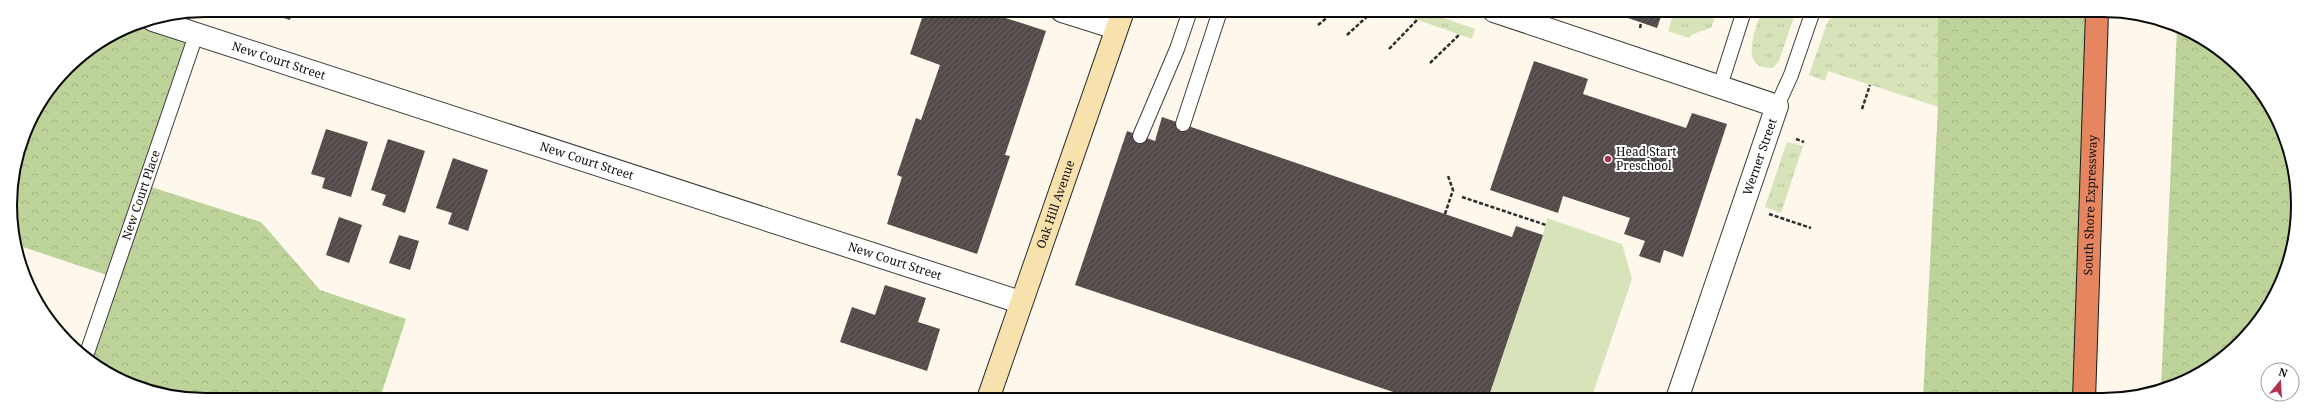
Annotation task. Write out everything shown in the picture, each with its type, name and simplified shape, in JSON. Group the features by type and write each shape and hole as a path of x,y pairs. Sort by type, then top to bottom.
{"highway":[{"name":"South Shore Expressway","path":"2084,393 2097,17"}],"street":[{"path":"1100,17 1119,20"},
{"name":"Werner Street","path":"1512,17 1777,106 1679,393"},
{"name":"Oak Hill Avenue","path":"990,393 1020,302 1119,20"},
{"name":"New Court Street","path":"160,22 1020,302"}],"lane":[{"path":"1140,136 1177,49 1188,17"},
{"path":"1183,124 1218,17"},
{"path":"1720,86 1742,17"},
{"path":"1777,106 1791,75 1811,17"},
{"name":"New Court Place","path":"88,351 196,34"}],"path":[{"path":"1318,25 1327,17"},
{"path":"1347,35 1366,17"},
{"path":"1389,49 1418,19"},
{"path":"1640,28 1641,23"},
{"path":"1430,63 1460,34"},
{"path":"1862,109 1870,85"},
{"path":"1445,214 1453,190 1448,176"},
{"path":"1462,196 1546,225"},
{"path":"1780,217 1811,228"}],"green space":[{"path":"191,17 187,31 196,35 145,185 261,222 320,290 406,319 382,393 193,393 156,387 133,379 111,368 88,351 113,277 22,247 17,217 17,193 23,156 31,133 42,111 64,81 81,64 111,42 133,31 156,23"},
{"path":"1409,17 1441,17 1475,29 1472,39"},
{"path":"1715,17 1711,28 1693,34 1689,38 1668,31 1672,18"},
{"path":"1760,17 1794,17 1779,61 1773,68 1762,67 1752,56 1753,37"},
{"path":"1832,17 1938,17 1938,107 1828,71 1825,81 1809,75 1827,23"},
{"path":"1938,17 2097,17 2084,393 1923,393 1938,107"},
{"path":"2177,32 2197,42 2227,64 2244,81 2266,111 2277,133 2285,156 2291,193 2291,217 2285,254 2277,277 2266,299 2252,319 2236,338 2217,354 2186,374 2161,384"},
{"path":"1787,142 1803,146 1781,213 1765,207"},
{"path":"1547,218 1622,244 1632,279 1593,393 1490,393 1543,235"}],"building":[{"path":"280,17 291,17 290,20"},
{"path":"919,17 1003,17 1046,31 1005,155 1010,156 977,254 887,224 902,177 897,175 916,118 921,120 940,65 910,54 922,18"},
{"path":"1625,17 1661,17 1657,28"},
{"name":"Head Start Preschool","path":"1534,61 1588,79 1583,94 1686,128 1692,113 1727,124 1683,257 1664,250 1660,263 1639,256 1645,241 1624,234 1630,218 1563,196 1558,213 1490,190"},
{"path":"1162,117 1512,237 1516,226 1543,235 1490,393 1396,393 1075,285 1127,131 1155,141"},
{"path":"326,129 368,142 351,197 322,188 325,178 311,174"},
{"path":"388,139 425,151 405,213 382,205 386,195 371,190"},
{"path":"453,158 488,170 468,231 448,224 452,213 436,208"},
{"path":"339,217 362,225 349,263 326,255"},
{"path":"399,235 419,241 410,270 389,263"},
{"path":"885,285 926,298 918,322 940,329 927,371 840,342 852,307 875,315"}],"place":[{"name":"Head Start Preschool","path":"1608,159"}]}
